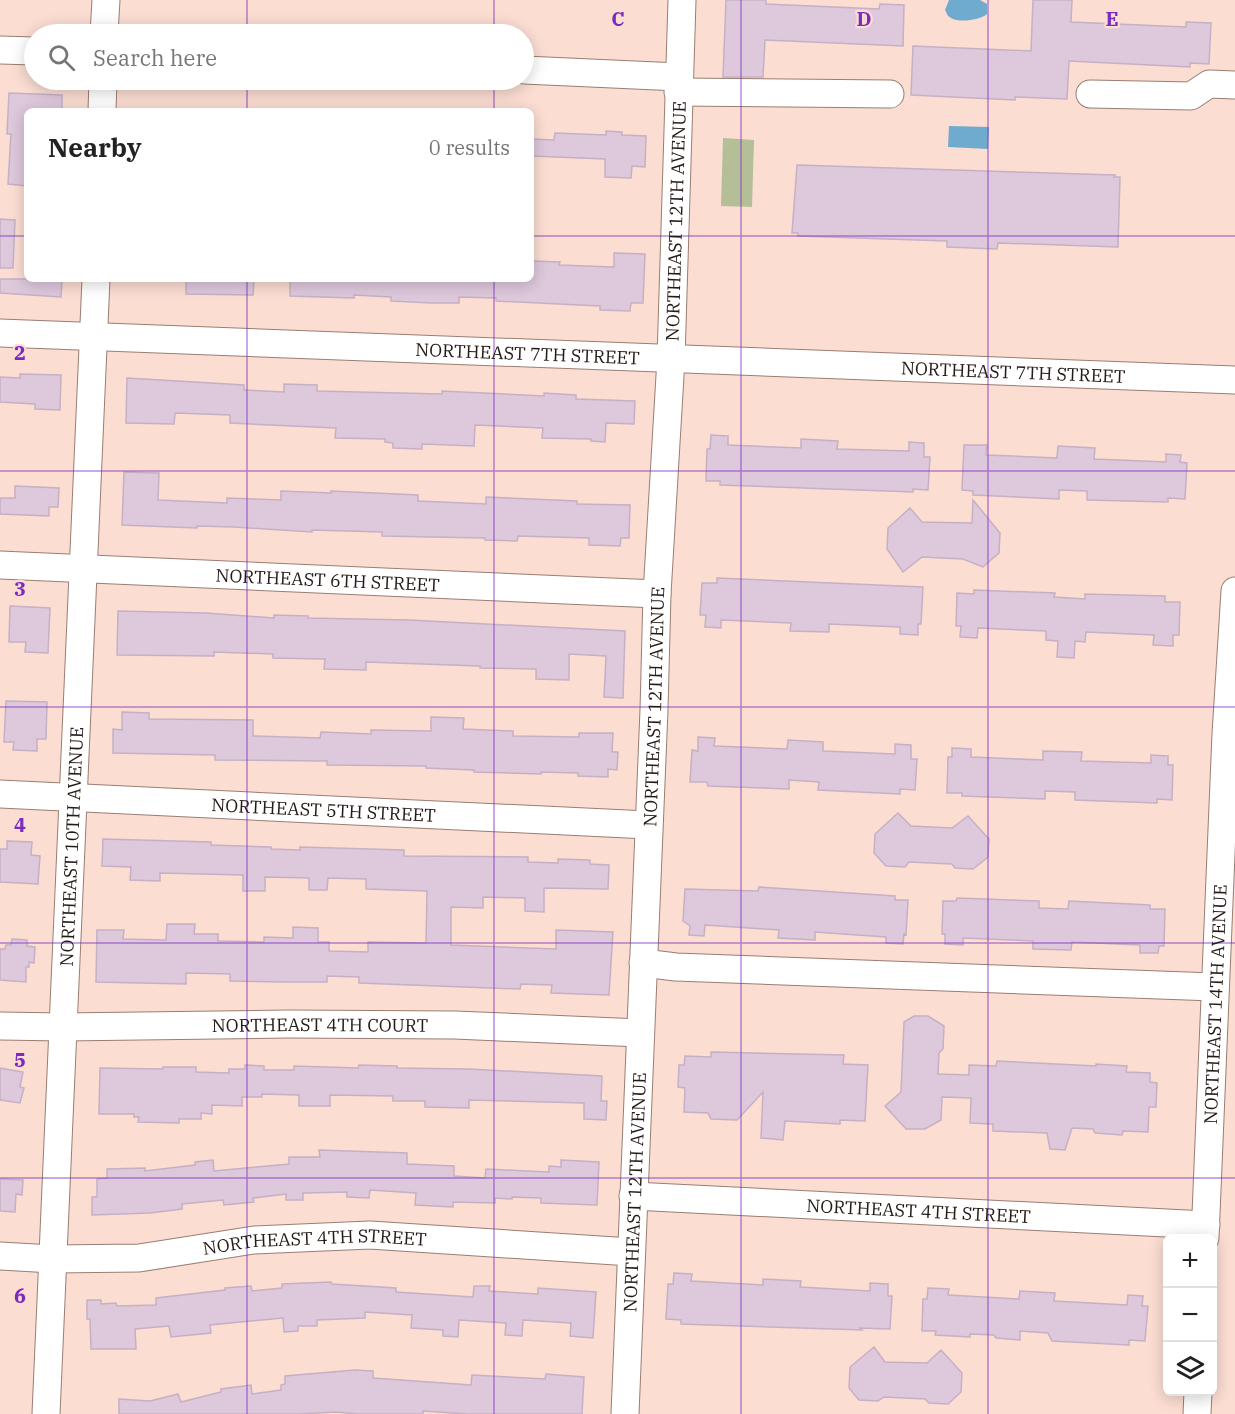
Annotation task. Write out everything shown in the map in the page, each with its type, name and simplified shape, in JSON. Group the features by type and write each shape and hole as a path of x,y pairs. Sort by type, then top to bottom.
{"street":[{"path":"105,24 106,0"},
{"name":"NORTHEAST 12TH AVENUE","path":"625,1414 657,594 671,359 682,0"},
{"path":"0,50 24,51"},
{"path":"534,71 679,84 890,94"},
{"path":"1090,94 1191,96 1209,84 1235,85"},
{"path":"102,108 103,90"},
{"name":"NORTHEAST 10TH AVENUE","path":"46,1414 96,282"},
{"name":"NORTHEAST 7TH STREET","path":"0,333 1235,380"},
{"name":"NORTHEAST 6TH STREET","path":"0,565 657,594"},
{"name":"NORTHEAST 14TH AVENUE","path":"1206,1232 1214,987 1235,591"},
{"name":"NORTHEAST 5TH STREET","path":"0,794 648,825"},
{"path":"643,963 676,967 1214,987"},
{"name":"NORTHEAST 4TH COURT","path":"0,1026 455,1025 640,1033"},
{"name":"NORTHEAST 4TH STREET","path":"633,1196 1206,1232"},
{"name":"NORTHEAST 4TH STREET","path":"0,1256 53,1259 139,1258 254,1239 370,1235 631,1252"},
{"path":"1197,1414 1198,1396"}],"green space":[{"path":"723,138 754,140 752,207 721,206"}],"water":[{"path":"949,0 980,0 987,4 987,14 970,20 955,20 945,10"},
{"path":"949,126 989,127 988,149 948,147"}],"building":[{"path":"726,0 766,0 766,4 879,9 880,4 904,5 903,46 765,40 763,77 723,77"},
{"path":"1033,0 1072,0 1071,22 1186,27 1186,22 1211,23 1209,64 1190,63 1190,67 1069,61 1067,99 1015,97 1015,100 911,95 913,46 1031,51"},
{"path":"9,93 62,95 62,108 24,108 24,186 8,184 11,134 7,134"},
{"path":"606,131 622,132 622,135 646,136 645,167 632,166 631,178 605,177 605,159 534,156 534,139 554,140 555,133 606,135"},
{"path":"797,165 1115,175 1114,177 1120,177 1118,247 998,243 997,249 947,247 947,241 798,236 798,233 792,233"},
{"path":"0,219 15,220 13,268 0,268"},
{"path":"614,253 645,254 643,303 631,303 630,311 600,310 600,306 496,301 496,298 459,297 459,303 431,303 391,301 391,297 354,295 354,298 290,296 290,282 534,282 534,261 560,262 559,265 614,267"},
{"path":"0,279 24,279 24,282 62,282 61,297 0,293"},
{"path":"186,282 254,282 253,295 186,294"},
{"path":"20,374 61,375 60,410 35,409 35,404 0,402 0,377 20,378"},
{"path":"127,378 244,385 244,390 284,392 284,384 317,385 317,391 442,394 442,391 544,396 544,393 576,395 576,399 635,401 634,424 606,423 605,442 591,441 591,439 542,438 543,428 475,425 474,446 422,444 422,449 393,448 393,443 385,442 385,439 335,438 336,428 230,423 230,415 175,413 174,424 126,423"},
{"path":"711,435 728,436 728,445 801,448 801,439 838,441 837,449 909,451 909,442 924,443 924,457 930,457 928,490 913,489 913,492 720,485 720,481 706,481 707,449 710,449"},
{"path":"964,445 987,445 986,455 1057,458 1058,446 1095,448 1094,459 1166,462 1166,454 1181,455 1180,462 1187,463 1185,499 1168,498 1168,502 1087,500 1087,491 1059,490 1059,499 973,495 973,491 962,490"},
{"path":"124,472 159,473 158,500 227,503 227,498 281,500 281,491 331,493 331,491 418,495 418,501 486,504 486,497 577,501 577,504 630,505 629,538 621,538 620,546 589,545 589,538 518,536 517,541 485,540 485,538 382,536 382,532 312,530 312,532 234,527 122,525"},
{"path":"15,486 59,488 58,507 49,507 49,516 0,514 0,498 15,498"},
{"path":"973,500 1000,533 999,553 983,567 963,559 922,557 903,572 887,549 888,528 910,508 922,522 972,523"},
{"path":"717,578 923,587 921,624 918,624 918,635 900,634 900,627 829,624 829,632 790,631 791,623 721,620 721,628 705,627 706,615 700,615 702,583 717,583"},
{"path":"974,590 1055,593 1054,597 1085,599 1085,594 1165,596 1165,602 1180,602 1179,635 1173,635 1173,646 1153,645 1154,635 1086,632 1085,642 1075,641 1074,658 1057,657 1058,641 1046,640 1046,631 978,628 977,638 960,637 961,626 956,626 957,593 974,594"},
{"path":"10,606 50,608 48,653 25,652 26,642 9,642"},
{"path":"118,611 206,613 274,618 274,615 308,616 308,618 409,620 625,631 623,698 604,697 606,656 569,654 569,680 536,679 536,669 480,668 480,666 366,662 366,670 324,669 325,659 273,658 273,654 214,652 214,656 117,655"},
{"path":"6,701 47,702 46,739 37,739 37,751 13,750 14,742 4,742"},
{"path":"122,712 149,713 149,719 253,720 253,736 320,738 321,732 371,734 371,730 431,731 431,717 464,718 463,729 513,731 513,736 579,737 579,733 613,733 612,752 618,752 617,770 608,769 608,777 578,776 578,773 474,772 474,770 426,768 426,766 327,765 327,761 215,760 215,755 113,753 113,729 122,730"},
{"path":"698,737 715,738 714,746 787,749 788,740 823,742 823,751 895,754 895,744 911,745 911,759 917,759 915,790 900,789 900,794 818,790 819,782 789,780 789,789 708,786 707,782 690,782 692,750 698,751"},
{"path":"952,748 971,749 971,757 1043,760 1043,751 1082,752 1081,761 1151,763 1151,755 1168,756 1168,765 1173,765 1172,800 1157,799 1157,803 1075,800 1075,792 1045,791 1045,799 962,796 962,793 947,793 948,757 952,757"},
{"path":"898,813 911,826 952,828 968,816 989,839 988,857 973,869 955,868 952,864 909,862 905,867 886,866 874,853 875,834"},
{"path":"103,839 211,842 211,845 271,847 271,849 300,850 300,847 404,850 404,856 528,857 528,862 558,863 558,859 590,860 590,864 609,865 608,889 544,888 544,912 525,911 525,898 483,897 483,908 451,907 451,945 556,949 556,930 613,932 609,995 551,993 552,985 521,984 520,989 359,983 359,977 327,976 327,982 230,981 230,974 186,973 186,984 96,982 97,930 124,930 123,939 166,940 167,924 195,924 194,934 218,934 218,941 264,942 264,937 293,938 293,927 318,928 318,942 329,942 329,951 368,952 368,942 426,943 427,891 366,889 366,879 328,878 327,890 309,890 309,878 265,877 265,891 243,891 243,875 160,873 160,881 130,880 131,867 102,866"},
{"path":"7,841 32,842 31,855 40,856 38,884 0,882 0,849 7,849"},
{"path":"759,887 895,896 895,900 908,900 906,935 904,934 903,944 886,943 886,937 815,932 815,940 778,938 779,930 705,925 704,936 689,935 690,926 683,921 685,889 758,891"},
{"path":"957,898 1039,901 1039,908 1068,909 1069,901 1150,905 1150,909 1165,909 1164,946 1159,946 1158,953 1140,953 1140,945 1072,942 1071,950 1033,949 1033,941 963,938 963,945 945,944 945,934 942,934 943,901 956,901"},
{"path":"12,939 27,940 27,946 35,947 34,963 29,962 29,967 26,967 26,982 0,980 0,949 11,945"},
{"path":"914,1016 928,1016 944,1026 943,1049 939,1053 938,1074 969,1075 969,1065 996,1066 997,1061 1127,1066 1126,1072 1150,1073 1150,1082 1157,1083 1156,1107 1149,1107 1148,1132 1123,1131 1122,1135 1095,1133 1093,1129 1072,1128 1065,1150 1050,1149 1047,1133 993,1131 993,1124 970,1123 971,1098 942,1097 941,1120 925,1129 906,1129 885,1106 901,1092 904,1022"},
{"path":"711,1052 844,1055 843,1064 868,1065 865,1121 840,1120 840,1124 785,1121 783,1140 761,1138 763,1092 737,1120 711,1119 708,1113 684,1112 685,1088 678,1087 679,1065 684,1065 685,1056 711,1057"},
{"path":"245,1065 264,1066 264,1070 294,1070 294,1066 358,1068 359,1065 602,1076 601,1101 607,1101 606,1120 584,1119 584,1103 469,1100 469,1108 425,1107 425,1101 393,1101 393,1096 330,1095 330,1106 299,1106 299,1095 262,1094 262,1097 242,1097 242,1106 212,1105 212,1114 201,1113 201,1119 179,1119 179,1123 138,1122 139,1117 134,1117 134,1114 99,1114 100,1068 196,1067 196,1072 229,1073 229,1069 245,1069"},
{"path":"0,1068 23,1072 20,1087 24,1088 20,1103 0,1100"},
{"path":"319,1150 407,1153 407,1164 454,1166 454,1176 485,1178 486,1169 549,1172 549,1166 561,1167 561,1160 599,1162 597,1205 541,1203 541,1198 512,1197 512,1199 495,1198 495,1203 453,1202 453,1207 415,1205 416,1193 370,1190 369,1198 347,1197 347,1192 303,1193 303,1200 286,1200 286,1194 253,1198 254,1202 224,1205 223,1200 182,1204 182,1209 150,1213 92,1215 92,1197 97,1197 97,1179 107,1178 107,1169 145,1168 145,1171 195,1165 195,1162 213,1160 214,1171 289,1164 289,1157 320,1157"},
{"path":"0,1179 23,1180 22,1195 16,1194 15,1212 0,1211"},
{"path":"674,1273 692,1274 691,1281 763,1285 763,1279 801,1281 800,1287 870,1291 870,1283 888,1284 888,1296 892,1296 890,1329 681,1324 681,1320 666,1319 668,1284 673,1284"},
{"path":"331,1282 332,1284 396,1288 396,1292 473,1297 474,1286 490,1286 489,1291 538,1294 538,1288 596,1292 593,1338 570,1336 571,1323 523,1320 522,1336 505,1335 506,1323 459,1320 458,1337 443,1336 443,1330 411,1328 412,1315 365,1312 365,1318 317,1320 317,1326 298,1326 298,1331 284,1332 283,1318 210,1325 211,1333 171,1337 169,1326 135,1329 136,1349 91,1349 87,1300 101,1300 101,1304 116,1303 117,1306 156,1305 156,1298 225,1290 225,1288 251,1286 252,1291 282,1288 282,1284"},
{"path":"928,1288 949,1289 948,1295 1019,1299 1020,1291 1055,1293 1054,1301 1127,1305 1128,1295 1143,1296 1142,1306 1148,1306 1145,1341 1129,1340 1129,1345 1052,1341 1048,1333 1020,1331 1020,1340 996,1338 994,1335 970,1334 970,1337 935,1335 936,1331 922,1331 923,1299 927,1299"},
{"path":"874,1347 885,1362 927,1363 941,1350 962,1373 961,1392 948,1404 929,1403 925,1399 884,1397 878,1401 859,1400 849,1388 850,1367"},
{"path":"355,1370 373,1371 373,1378 471,1385 472,1375 545,1379 546,1374 584,1377 582,1414 467,1414 423,1411 423,1414 336,1412 119,1414 119,1399 150,1401 178,1394 181,1402 221,1392 221,1389 251,1385 252,1394 281,1390 281,1385 285,1384 285,1376"}]}
